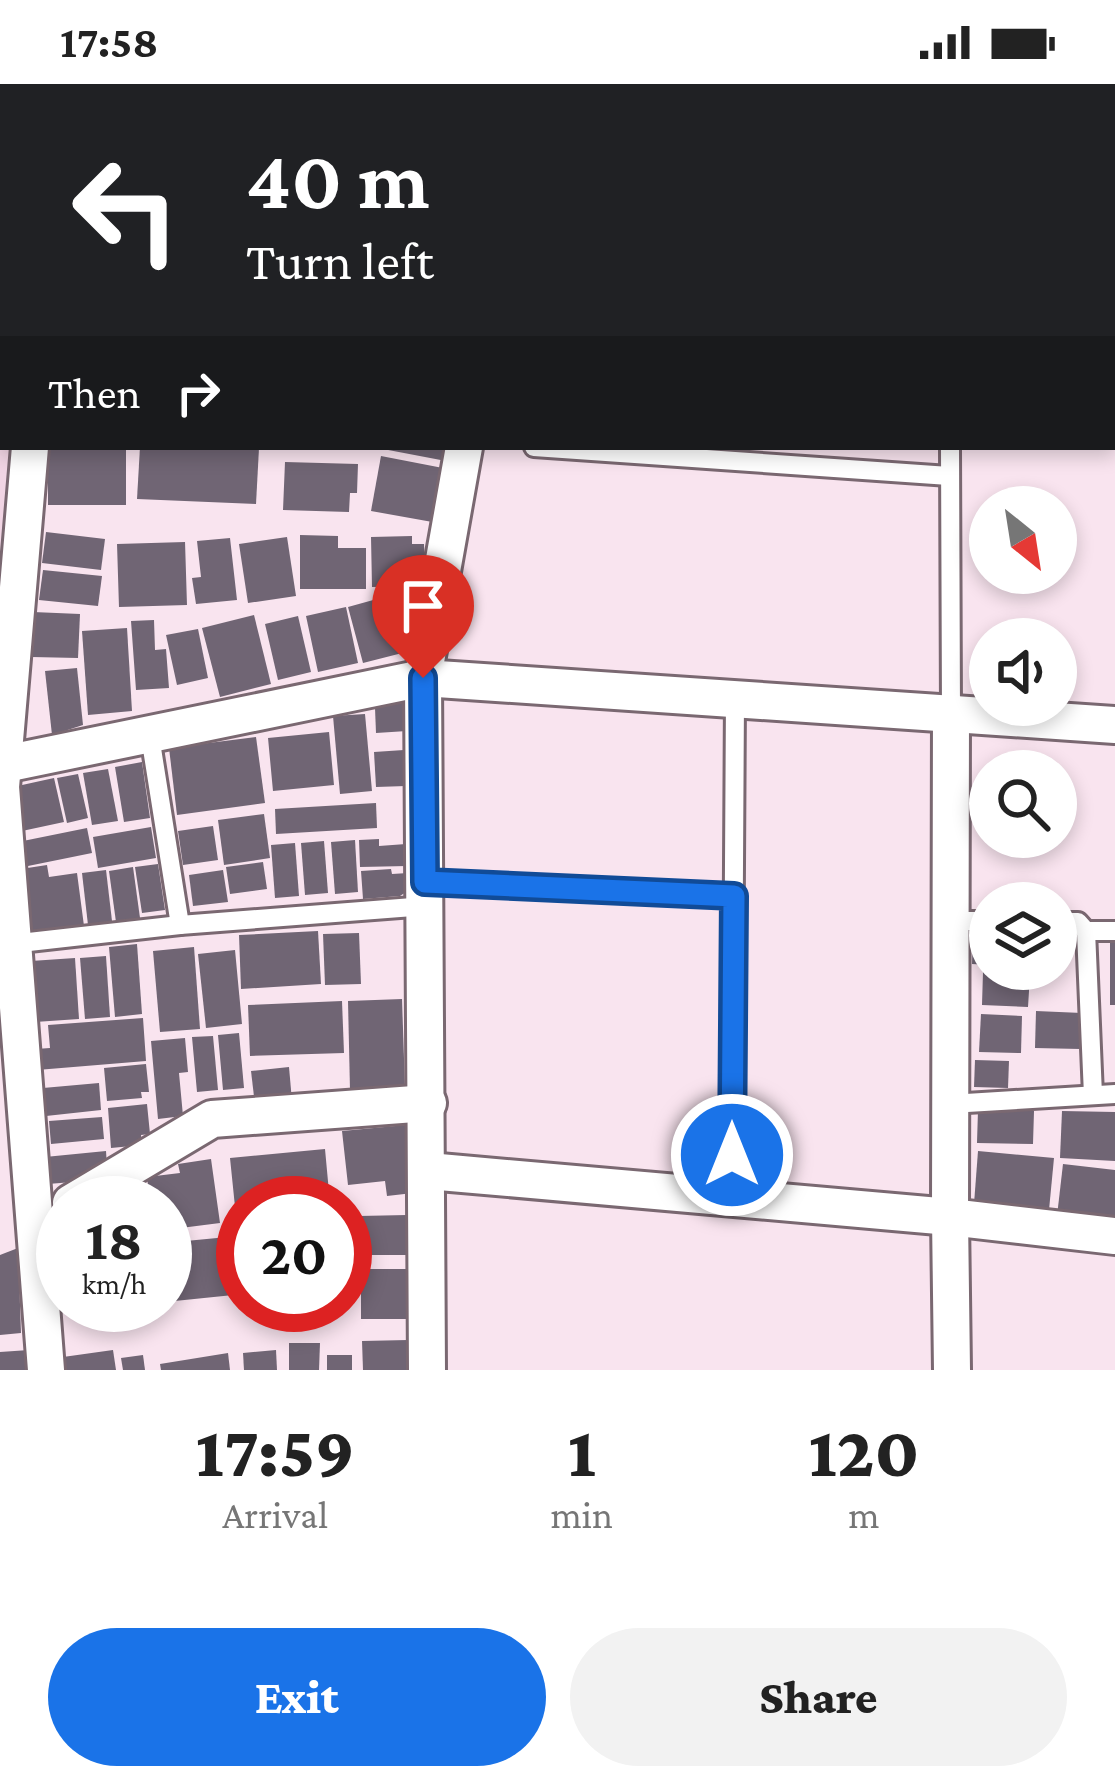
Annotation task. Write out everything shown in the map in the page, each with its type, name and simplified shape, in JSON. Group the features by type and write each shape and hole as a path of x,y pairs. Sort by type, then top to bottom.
{"street":[{"path":"30,450 0,765 11,944 8,998 46,1370"},
{"path":"427,1370 423,678 463,450"},
{"path":"0,765 423,678 1115,725"},
{"path":"951,712 952,1370"},
{"path":"116,1176 212,1119 428,1103"},
{"path":"428,1171 1115,1236"}],"lane":[{"path":"577,450 950,476"},
{"path":"950,450 951,712"},
{"path":"732,1198 735,698"},
{"path":"150,736 180,925"},
{"path":"11,944 426,894 734,896"},
{"path":"951,921 969,921"},
{"path":"1077,922 1086,931 1093,1095"},
{"path":"1086,931 1115,931"},
{"path":"950,1104 1115,1094"}],"shaded area":[{"path":"0,450 14,450 0,591"}],"building":[{"path":"48,450 126,450 126,505 48,505"},
{"path":"140,450 259,450 256,504 137,499"},
{"path":"388,450 448,450 446,461"},
{"path":"381,456 448,469 438,523 371,511"},
{"path":"285,462 358,464 357,493 350,493 349,512 283,510"},
{"path":"46,532 105,539 101,570 42,563"},
{"path":"300,535 338,536 338,548 366,548 366,589 300,589"},
{"path":"412,536 412,544 424,544 425,586 372,587 371,537"},
{"path":"287,537 296,596 248,603 239,544"},
{"path":"230,538 237,600 196,604 192,578 201,577 197,541"},
{"path":"185,542 187,605 119,607 117,544"},
{"path":"43,570 102,576 98,606 39,600"},
{"path":"413,589 417,605 409,607 416,628 409,630 414,650 363,663 348,607"},
{"path":"346,607 358,663 318,672 306,616"},
{"path":"33,612 80,614 78,658 32,657"},
{"path":"254,615 271,684 220,697 202,628"},
{"path":"298,616 311,672 278,680 265,624"},
{"path":"154,620 155,650 166,649 169,688 136,690 131,621"},
{"path":"127,628 132,711 88,715 82,631"},
{"path":"198,629 208,678 177,685 166,635"},
{"path":"77,668 83,725 52,735 45,671"},
{"path":"405,699 407,731 376,733 375,708"},
{"path":"365,714 372,791 340,794 333,716"},
{"path":"329,732 334,785 273,791 268,738"},
{"path":"256,737 265,803 177,815 169,748"},
{"path":"404,750 406,786 376,787 374,752"},
{"path":"142,762 150,818 124,822 115,767"},
{"path":"108,769 118,821 92,825 83,773"},
{"path":"78,774 88,818 67,823 57,778"},
{"path":"54,778 64,822 22,831 13,787"},
{"path":"376,803 377,828 276,834 275,809"},
{"path":"264,814 270,858 224,865 218,820"},
{"path":"213,826 218,860 183,865 178,831"},
{"path":"151,827 156,858 98,868 93,837"},
{"path":"87,828 92,853 23,867 18,842"},
{"path":"379,839 379,846 406,844 407,866 360,867 359,840"},
{"path":"355,840 358,892 335,894 331,842"},
{"path":"324,841 328,893 305,895 301,843"},
{"path":"295,843 299,896 275,898 271,845"},
{"path":"263,862 267,889 230,894 226,867"},
{"path":"158,864 165,910 142,913 135,867"},
{"path":"47,865 49,877 77,873 84,926 31,933 21,869"},
{"path":"133,867 140,918 116,922 109,871"},
{"path":"391,869 392,874 408,873 409,890 400,896 363,899 361,871"},
{"path":"106,870 112,921 88,925 82,873"},
{"path":"223,870 228,902 193,906 189,875"},
{"path":"318,931 321,984 241,989 239,935"},
{"path":"359,933 361,984 325,985 323,934"},
{"path":"1110,939 1115,939 1115,1005 1110,1005"},
{"path":"137,944 142,1014 115,1017 109,947"},
{"path":"194,947 200,1029 160,1032 153,951"},
{"path":"235,950 242,1024 206,1028 198,954"},
{"path":"106,956 110,1017 85,1019 80,958"},
{"path":"75,958 79,1019 35,1022 31,961"},
{"path":"982,990 1029,990 1028,1007 982,1005"},
{"path":"402,999 405,1088 350,1090 348,1001"},
{"path":"342,1001 344,1053 250,1056 248,1005"},
{"path":"1036,1011 1082,1013 1080,1049 1035,1048"},
{"path":"981,1014 1022,1016 1021,1053 979,1052"},
{"path":"143,1018 146,1061 37,1070 36,1049 50,1048 48,1025"},
{"path":"239,1033 244,1088 223,1090 218,1035"},
{"path":"213,1036 218,1090 197,1092 192,1037"},
{"path":"185,1038 188,1072 179,1073 183,1116 158,1119 151,1041"},
{"path":"975,1060 1009,1061 1008,1088 974,1087"},
{"path":"146,1064 149,1092 141,1092 142,1098 107,1101 104,1068"},
{"path":"289,1067 292,1101 255,1105 251,1071"},
{"path":"99,1083 101,1110 46,1116 43,1088"},
{"path":"147,1104 150,1134 141,1135 142,1145 111,1148 108,1108"},
{"path":"978,1110 1034,1111 1033,1144 977,1143"},
{"path":"1062,1111 1115,1112 1115,1161 1060,1158"},
{"path":"102,1117 104,1139 51,1144 49,1121"},
{"path":"406,1125 413,1193 387,1196 385,1181 347,1176 342,1131"},
{"path":"325,1149 328,1176 232,1176 230,1158"},
{"path":"106,1151 107,1167 93,1176 47,1176 45,1157"},
{"path":"978,1151 1054,1158 1049,1210 974,1204"},
{"path":"211,1159 216,1224 192,1227 192,1176 155,1176 180,1173 178,1164"},
{"path":"1063,1164 1115,1170 1115,1221 1057,1216"},
{"path":"407,1215 407,1255 372,1255 372,1216"},
{"path":"216,1238 216,1297 192,1299 192,1240"},
{"path":"18,1248 21,1333 0,1335 0,1255"},
{"path":"372,1269 408,1269 408,1319 372,1319"},
{"path":"408,1340 409,1370 363,1370 362,1341"},
{"path":"289,1343 320,1343 319,1370 289,1370"},
{"path":"29,1350 30,1370 0,1370 0,1352"},
{"path":"113,1350 116,1370 65,1370 63,1357"},
{"path":"276,1350 277,1370 244,1370 243,1353"},
{"path":"228,1353 230,1370 161,1370 160,1364"},
{"path":"143,1355 145,1370 123,1370 121,1358"},
{"path":"327,1355 352,1355 352,1370 327,1370"}],"route":[{"path":"423,678 425,882 734,896 732,1155"}]}
